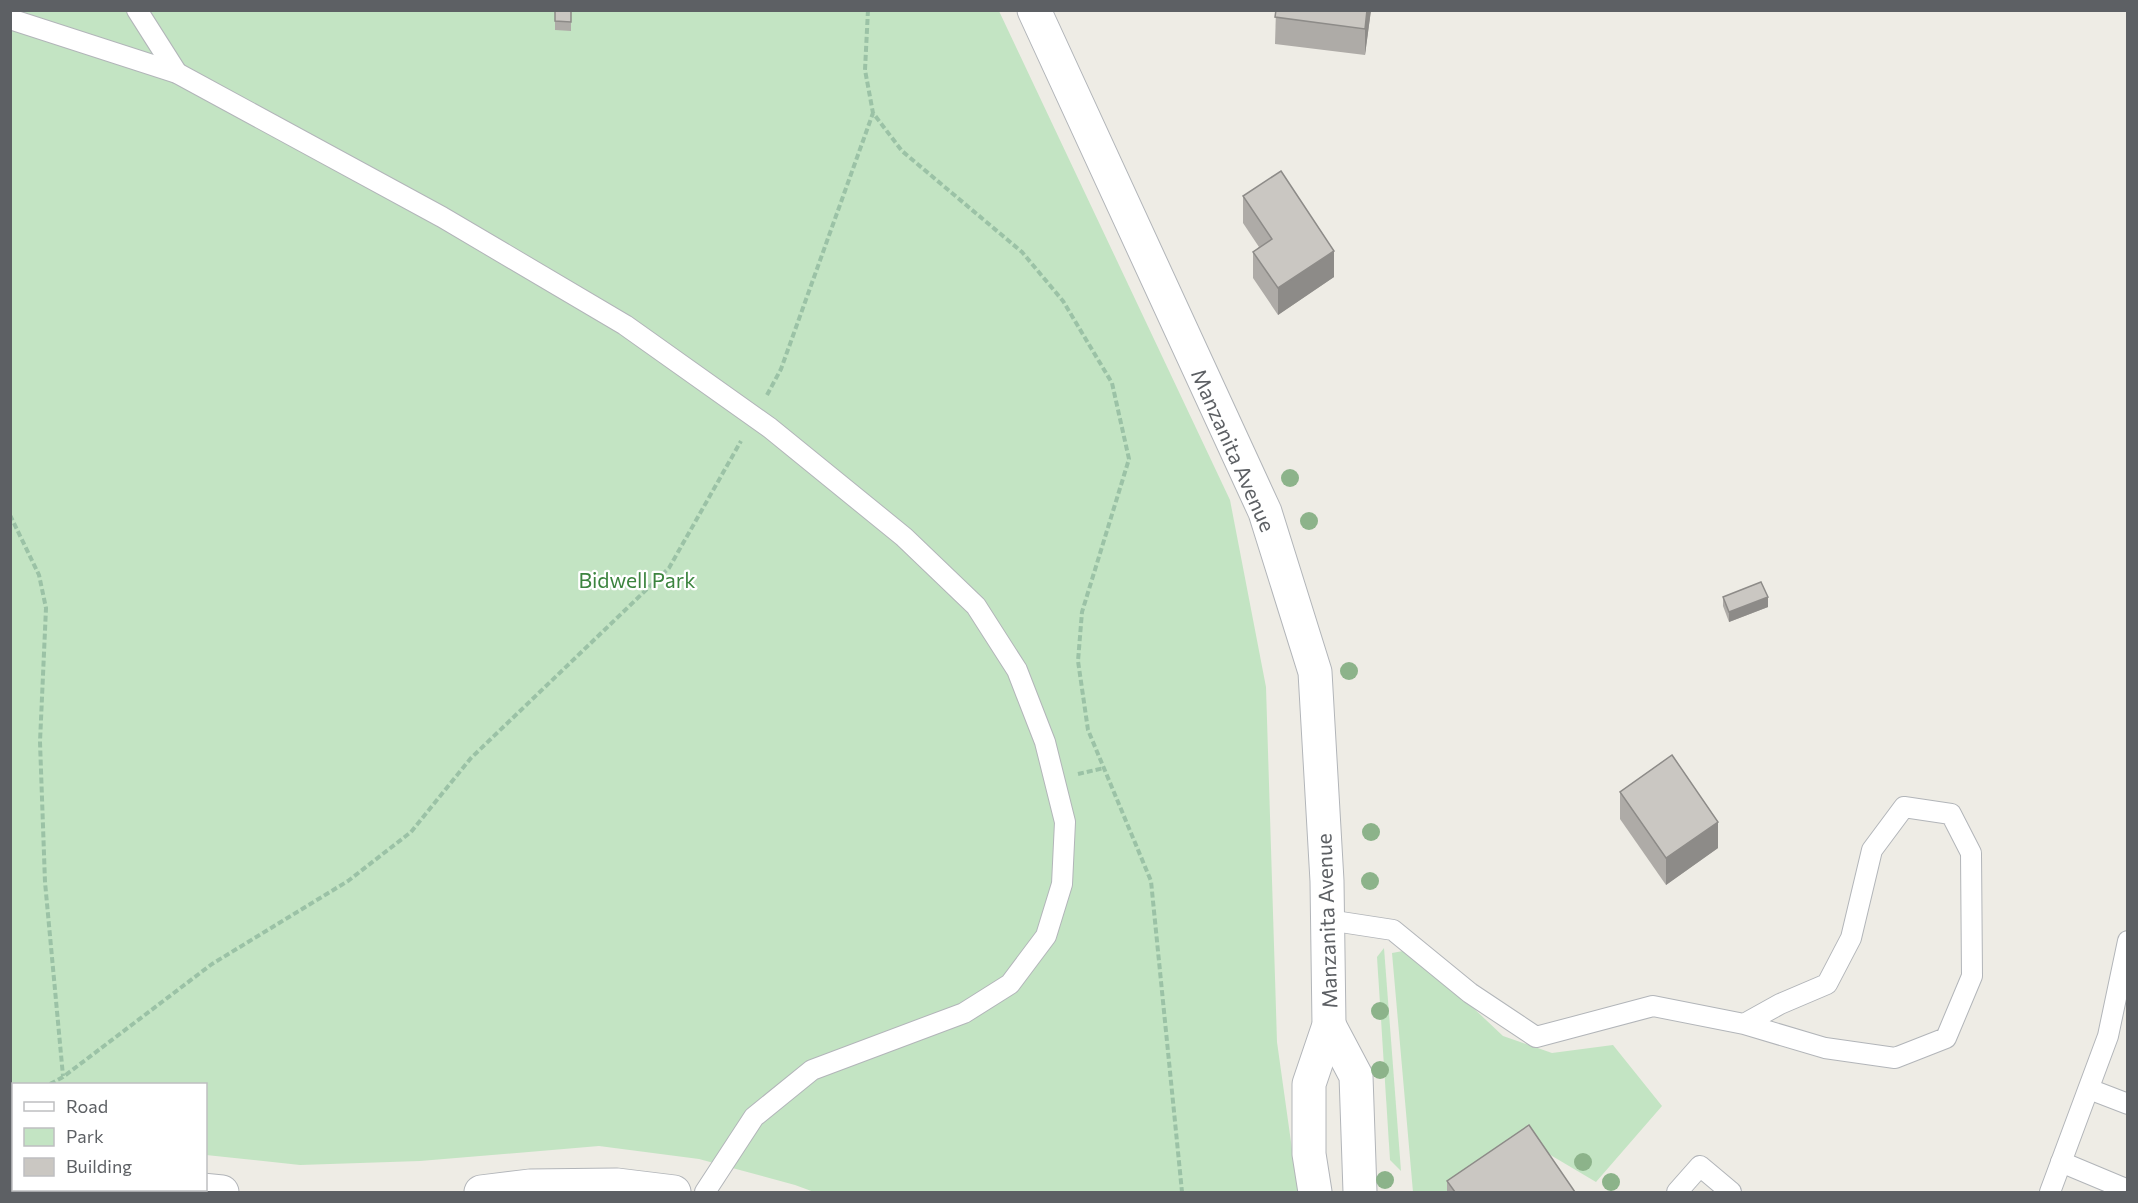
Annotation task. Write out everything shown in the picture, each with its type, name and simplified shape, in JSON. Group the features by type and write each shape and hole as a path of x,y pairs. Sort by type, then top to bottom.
{"street":[{"name":"Manzanita Avenue","path":"1034,10 1265,512 1315,672 1328,920 1329,1025 1309,1084 1309,1154 1315,1192"},
{"name":"Manzanita Avenue","path":"1329,1025 1356,1076 1360,1192"},
{"path":"481,1192 530,1186 617,1185 674,1192"},
{"path":"207,1190 222,1192"}],"lane":[{"path":"137,10 177,73"},
{"path":"10,19 177,73 442,217 625,325 770,428 904,537 976,606 1017,670 1045,742 1065,822 1062,884 1046,936 1010,984 964,1013 812,1070 754,1117 705,1192"},
{"path":"1328,920 1393,930 1470,993 1536,1037 1653,1006 1744,1024 1824,1048 1895,1059 1946,1038 1972,976 1971,852 1951,814 1904,807 1872,850 1851,938 1827,984 1780,1004 1744,1024"},
{"path":"2050,1192 2121,1002 2127,941"},
{"path":"2089,1089 2127,1104"},
{"path":"2061,1162 2127,1191"},
{"path":"1677,1192 1700,1166 1731,1192"}],"path":[{"path":"868,10 865,70 873,112 902,151 1022,252 1063,302 1112,383 1128,459 1082,612 1078,661 1088,730 1151,881 1182,1192"},
{"path":"52,1083 63,1077 212,964 348,881 411,832 471,758 669,568 781,369 873,112"},
{"path":"10,515 39,574 46,608 40,742 44,871 63,1077"}],"green space":[{"name":"Bidwell Park","path":"10,11 999,11 1230,500 1266,687 1277,1042 1298,1192 814,1192 699,1159 599,1146 420,1161 300,1165 207,1155 207,1083 12,1083 11,1126"},
{"path":"1384,948 1401,1171 1390,1160 1377,957"},
{"path":"1403,951 1433,970 1503,1036 1552,1053 1613,1045 1662,1106 1596,1182 1542,1150 1457,1192 1413,1192 1392,953"}],"building":[{"path":"555,10 571,10 571,22 555,21"},
{"path":"1276,10 1367,10 1365,29 1275,17"},
{"path":"1281,171 1334,251 1278,288 1253,252 1272,239 1243,196"},
{"path":"1761,582 1768,597 1729,612 1723,597"},
{"path":"1672,755 1718,822 1666,858 1620,792"},
{"path":"1529,1125 1575,1192 1455,1192 1447,1181"}]}
